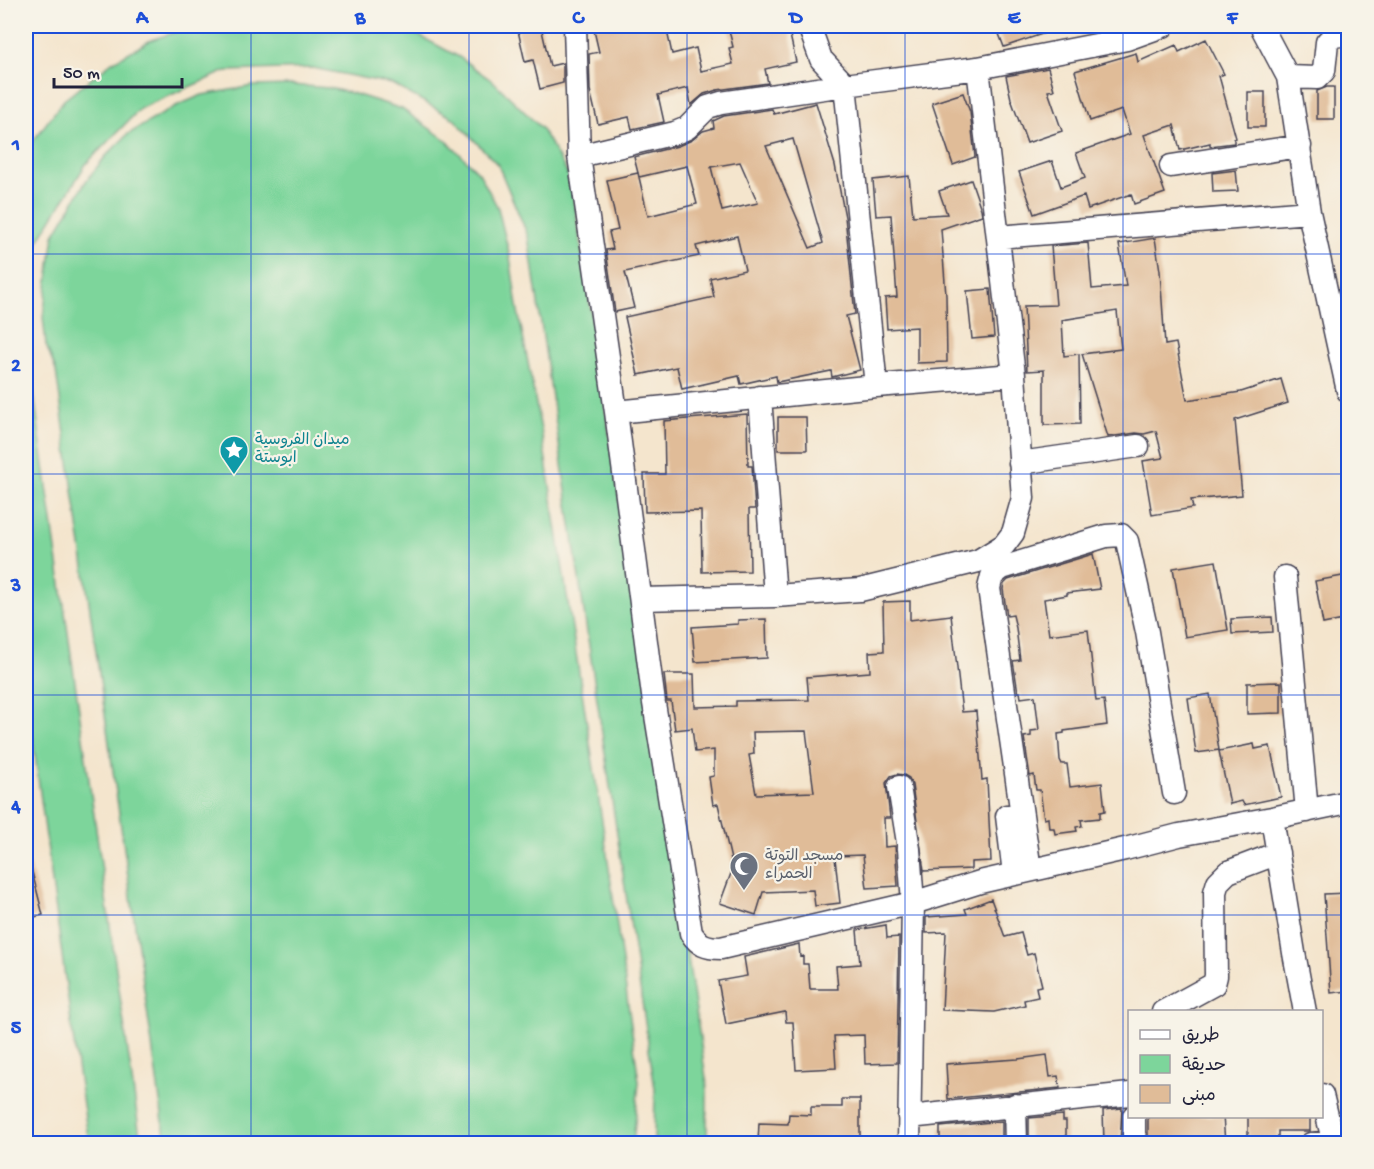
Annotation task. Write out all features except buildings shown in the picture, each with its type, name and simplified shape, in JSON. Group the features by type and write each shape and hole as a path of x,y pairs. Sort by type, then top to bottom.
{"street":[{"path":"575,26 579,156 616,412 654,703 691,933 697,942 711,948 721,948 913,903 1022,872 1179,835 1348,802"},
{"path":"809,26 821,59 845,85 876,386"},
{"path":"579,156 675,133 687,128 708,107 714,105 978,68 1126,39 1163,26"},
{"path":"1261,26 1288,77 1309,212 1348,390"},
{"path":"1288,77 1317,78 1324,71 1327,42 1334,36 1348,34"},
{"path":"641,599 775,596 861,590 978,561 1005,545 1013,533 1023,498 1014,375 978,68"},
{"path":"1171,166 1300,146"},
{"path":"998,237 1309,212"},
{"path":"616,412 876,386 1014,375"},
{"path":"760,397 775,596"},
{"path":"1020,463 1138,446"},
{"path":"1022,872 989,588 992,576 1002,568 1106,536 1121,535 1127,541 1147,632 1174,793"},
{"path":"978,561 1022,872"},
{"path":"1285,577 1306,811"},
{"path":"899,787 909,849 913,903 909,1143"},
{"path":"1272,818 1305,1010"},
{"path":"1165,1010 1214,984 1216,976 1215,892 1218,882 1228,872 1278,853"},
{"path":"909,1117 1128,1094"},
{"path":"1311,1143 1334,1143 1323,1099"},
{"path":"1015,1105 1016,1143"},
{"path":"1134,1118 1134,1143"}],"green space":[{"path":"194,26 388,26 418,35 459,57 495,83 541,128 571,179 707,1085 707,1143 654,1143 655,1089 528,236 498,165 453,118 392,84 313,68 226,71 141,108 86,164 39,239 28,281 26,316 26,150 64,100 112,62 151,40"},
{"path":"292,85 329,88 402,109 446,140 479,173 498,208 510,257 542,435 605,840 639,1082 633,1143 166,1143 56,371 46,345 43,317 54,235 86,181 105,157 128,134 176,106 202,95 253,86"},
{"path":"26,340 141,1143 89,1143 77,1066 26,689"}],"place":[{"name":"ميدان الفروسية ابوستة","path":"234,476"},
{"name":"مسجد التوتة الحمراء","path":"744,892"}]}
